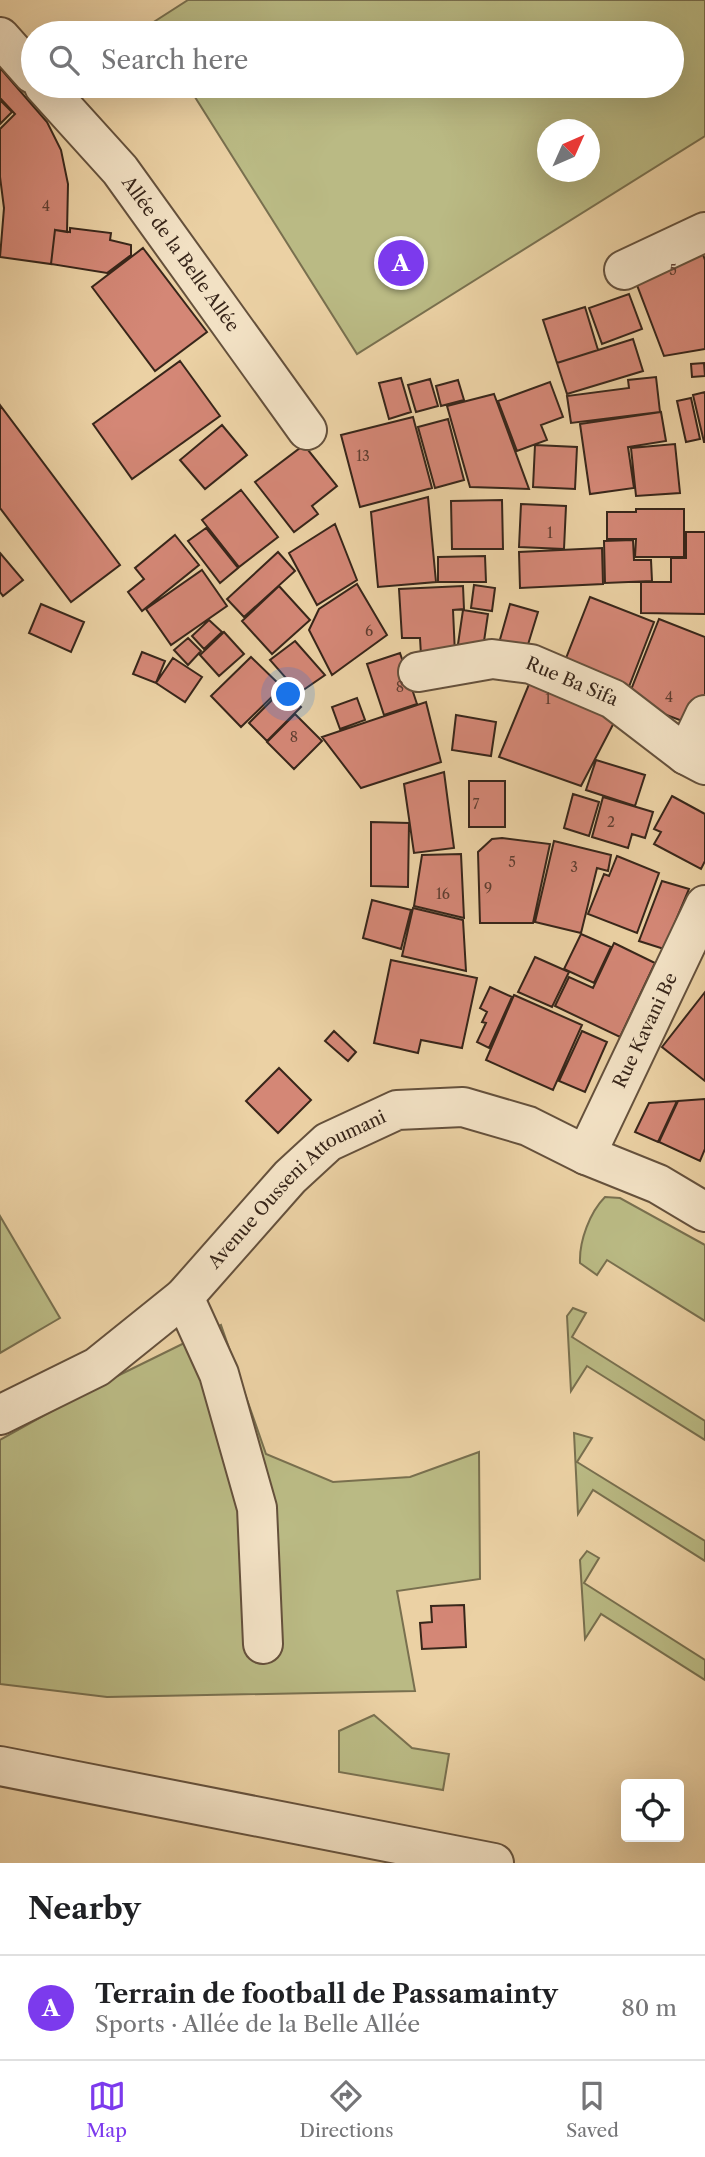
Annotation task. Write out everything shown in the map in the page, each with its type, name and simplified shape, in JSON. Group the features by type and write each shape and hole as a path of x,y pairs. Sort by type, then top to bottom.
{"street":[{"path":"0,37 21,61"},
{"name":"Allée de la Belle Allée","path":"55,98 120,170 307,430"},
{"path":"624,270 705,232"},
{"name":"Rue Ba Sifa","path":"418,672 492,659 531,664 613,699 695,760"},
{"path":"695,760 705,715"},
{"name":"Rue Kavani Be","path":"586,1155 705,905"},
{"name":"Avenue Ousseni Attoumani","path":"0,1415 97,1367 184,1297 290,1177 328,1142 397,1110 463,1107 528,1126 586,1155 658,1184 705,1212"},
{"path":"184,1297 219,1374 257,1508 263,1644"},
{"path":"0,1766 494,1863"}],"green space":[{"path":"188,0 705,0 705,136 357,354 196,98 684,98 684,21 155,21"},
{"path":"605,1197 620,1198 705,1245 705,1321 607,1260 597,1275 580,1263 586,1227"},
{"path":"0,1216 60,1318 0,1353"},
{"path":"573,1308 586,1313 572,1337 705,1421 705,1440 587,1366 571,1391 567,1316"},
{"path":"221,1325 266,1454 333,1482 410,1477 479,1452 480,1579 397,1591 415,1691 107,1697 0,1684 0,1440 101,1384"},
{"path":"574,1433 592,1438 577,1462 705,1541 705,1561 593,1490 578,1514"},
{"path":"587,1551 599,1558 584,1583 705,1660 705,1680 601,1614 585,1639 580,1560"},
{"path":"374,1715 412,1748 449,1754 443,1790 339,1772 339,1731"}],"building":[{"path":"0,68 21,92 21,98 26,98 47,122 61,150 68,184 67,232 55,230 51,264 0,257 4,208 0,177 0,129 15,114 0,98"},
{"path":"0,100 12,112 0,124"},
{"path":"70,228 111,233 110,240 131,245 131,255 107,273 51,264 55,230 70,232"},
{"path":"700,246 705,260 705,349 664,356 632,272"},
{"path":"143,248 207,332 155,371 92,287"},
{"path":"629,294 642,329 602,344 589,308"},
{"path":"585,307 598,350 557,363 543,320"},
{"path":"633,339 643,371 567,394 557,363"},
{"path":"180,361 220,416 132,479 93,424"},
{"path":"704,363 705,376 692,377 691,364"},
{"path":"656,377 660,412 571,423 567,396 629,388 628,380"},
{"path":"401,378 411,412 389,419 379,383"},
{"path":"430,379 438,406 416,412 408,385"},
{"path":"458,380 464,400 441,406 436,386"},
{"path":"550,382 563,417 541,425 547,440 517,451 498,401"},
{"path":"705,392 705,442 704,442 693,395"},
{"path":"494,394 529,489 470,487 447,406"},
{"path":"691,398 700,439 686,442 677,401"},
{"path":"0,405 120,565 71,602 0,508"},
{"path":"661,412 666,441 628,447 634,488 590,494 580,424"},
{"path":"413,417 432,488 360,507 341,435"},
{"path":"448,419 464,480 435,488 418,427"},
{"path":"222,425 247,455 205,489 180,460"},
{"path":"675,444 680,493 636,496 631,448"},
{"path":"304,445 337,486 312,506 318,514 294,532 255,482"},
{"path":"535,445 577,447 575,489 533,487"},
{"path":"241,490 278,537 239,567 202,520"},
{"path":"428,497 436,582 378,587 371,512"},
{"path":"502,500 503,549 452,549 451,501"},
{"path":"521,504 566,506 564,549 519,547"},
{"path":"636,509 684,509 684,557 635,557 636,539 607,539 607,512 636,512"},
{"path":"335,524 357,580 317,605 289,553"},
{"path":"206,528 238,568 220,583 188,541"},
{"path":"686,532 705,532 705,614 641,613 641,582 671,582 671,558 686,558"},
{"path":"175,535 199,565 142,611 128,592 144,579 135,568"},
{"path":"633,540 634,560 651,560 652,581 605,583 604,541"},
{"path":"602,548 603,584 520,588 519,552"},
{"path":"278,552 295,571 244,617 227,599"},
{"path":"0,553 23,580 3,596 0,592"},
{"path":"485,556 486,582 438,582 438,557"},
{"path":"202,570 227,606 171,645 146,609"},
{"path":"357,584 387,635 332,675 309,630 319,609"},
{"path":"474,585 495,588 492,611 471,608"},
{"path":"279,586 310,620 272,654 242,621"},
{"path":"463,586 464,609 453,610 455,654 421,655 420,638 402,638 399,589"},
{"path":"590,597 654,622 625,697 561,671"},
{"path":"41,604 84,622 71,652 29,633"},
{"path":"510,604 538,612 526,651 499,643"},
{"path":"463,610 488,614 482,655 457,651"},
{"path":"659,619 705,637 705,709 698,727 627,700"},
{"path":"209,620 222,632 204,649 192,636"},
{"path":"224,632 244,654 219,676 200,655"},
{"path":"188,638 201,651 188,665 174,650"},
{"path":"295,641 325,675 299,693 270,660"},
{"path":"142,652 165,661 156,683 133,674"},
{"path":"400,653 417,704 384,715 367,664"},
{"path":"251,657 282,687 241,727 211,696"},
{"path":"173,658 202,677 185,702 156,683"},
{"path":"532,677 619,713 581,786 499,757"},
{"path":"283,689 301,707 267,741 249,723"},
{"path":"357,698 365,720 340,729 332,707"},
{"path":"426,702 441,762 361,788 322,737"},
{"path":"295,714 322,741 294,769 267,742"},
{"path":"456,715 496,722 491,756 452,750"},
{"path":"596,760 645,775 635,806 586,790"},
{"path":"444,772 454,848 414,853 404,784"},
{"path":"469,781 505,781 505,827 469,827"},
{"path":"573,794 599,802 589,836 564,828"},
{"path":"672,796 705,814 705,861 701,869 654,844 661,832 654,829"},
{"path":"603,797 653,812 645,838 632,834 628,848 592,837"},
{"path":"371,822 409,823 408,887 371,886"},
{"path":"492,839 550,844 533,923 480,923 478,852"},
{"path":"554,841 611,855 608,871 597,868 581,933 535,922"},
{"path":"461,854 464,918 414,906 422,855"},
{"path":"617,856 659,873 637,933 588,914 604,874 609,876"},
{"path":"662,881 689,889 664,949 639,941"},
{"path":"372,900 411,910 401,949 363,938"},
{"path":"413,908 463,920 466,971 402,956"},
{"path":"581,934 611,947 594,983 564,969"},
{"path":"614,943 655,963 620,1037 555,1006 569,977 593,988"},
{"path":"535,957 569,972 552,1007 518,992"},
{"path":"391,960 477,978 462,1048 421,1040 418,1053 374,1043"},
{"path":"490,987 512,997 489,1048 477,1042 486,1023 482,1022 487,1012 480,1008"},
{"path":"705,992 705,1081 662,1047"},
{"path":"514,995 582,1025 553,1090 486,1060"},
{"path":"334,1031 356,1052 348,1061 325,1041"},
{"path":"582,1031 607,1042 585,1092 559,1081"},
{"path":"279,1068 311,1100 278,1133 246,1101"},
{"path":"705,1099 705,1149 700,1161 659,1142 678,1101"},
{"path":"677,1101 658,1142 635,1132 649,1103"},
{"path":"464,1605 466,1647 422,1649 420,1623 432,1622 431,1606"}],"place":[{"name":"Terrain de football de Passamainty","path":"401,263"}]}
